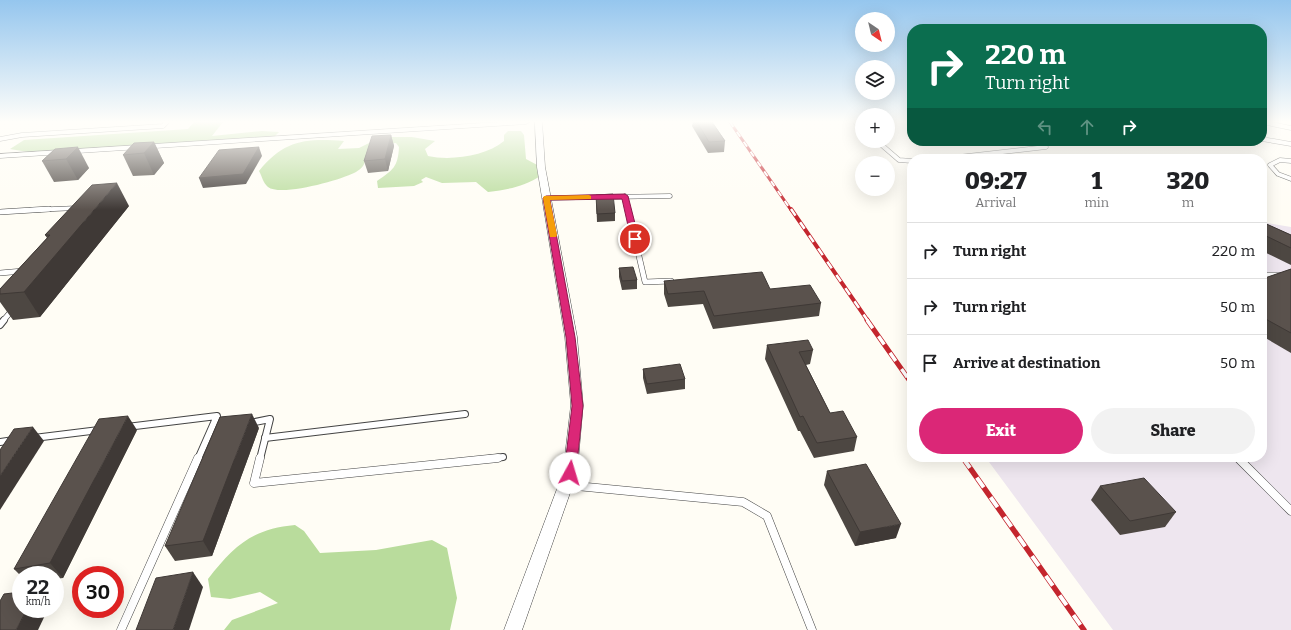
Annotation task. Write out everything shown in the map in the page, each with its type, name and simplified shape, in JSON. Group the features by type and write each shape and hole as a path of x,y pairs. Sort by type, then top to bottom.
{"street":[{"path":"0,156 71,151"},
{"path":"514,630 570,473 577,406 570,337 546,198 540,151"}],"lane":[{"path":"889,151 899,160 907,161"},
{"path":"985,154 1008,151"},
{"path":"1291,161 1286,160 1275,162 1270,165 1278,174 1291,179"},
{"path":"625,196 645,282 676,280"},
{"path":"546,198 670,196"},
{"path":"0,212 81,207"},
{"path":"0,273 30,271"},
{"path":"1267,275 1291,277"},
{"path":"0,325 15,306"},
{"path":"265,438 465,414"},
{"path":"0,442 217,416 214,429 121,630"},
{"path":"240,425 270,419 254,482 503,457"},
{"path":"1242,462 1291,512"},
{"path":"566,485 743,502 767,516 812,630"}],"shaded area":[{"path":"1267,223 1291,227 1291,630 1113,630 989,462 1267,462"}],"green space":[{"path":"280,151 371,151 362,167 354,173 324,183 285,190 275,190 268,187 259,171"},
{"path":"398,151 426,151 428,156 447,158 478,154 484,151 525,151 526,159 541,167 542,175 516,187 488,192 476,182 442,183 426,177 421,180 423,182 414,186 378,188 377,181 394,167"},
{"path":"295,525 304,531 320,553 376,550 432,540 447,548 457,598 450,630 224,630 232,620 278,603 260,592 230,599 211,597 208,579 217,567 245,541 267,530"}],"building":[{"path":"52,151 74,151 66,159 42,161"},
{"path":"126,151 145,151 144,153 123,155"},
{"path":"218,151 256,151 243,174 199,178"},
{"path":"367,151 387,151 385,159 364,161"},
{"path":"117,183 24,292 0,294 0,289 50,235 45,235 92,185"},
{"path":"613,194 615,213 597,214 596,195"},
{"path":"1267,224 1291,235 1291,248 1267,236"},
{"path":"633,267 637,280 622,281 619,268"},
{"path":"1291,269 1291,333 1267,320 1267,277"},
{"path":"762,272 770,289 810,285 821,303 714,316 704,291 668,294 664,281"},
{"path":"808,340 813,350 799,352 830,413 843,411 857,437 817,443 803,416 800,417 767,345"},
{"path":"680,364 685,379 647,384 643,369"},
{"path":"252,414 203,541 165,546 220,417"},
{"path":"128,416 50,563 32,566 16,566 99,419"},
{"path":"33,427 0,476 0,450 14,429"},
{"path":"866,464 901,524 860,532 827,471"},
{"path":"1144,478 1176,512 1130,521 1100,486"},
{"path":"193,572 173,630 136,630 156,578"},
{"path":"12,593 12,618 22,618 16,630 0,630 0,601 4,594"}],"railway":[{"path":"750,151 791,210"},
{"path":"791,209 868,321"},
{"path":"867,320 907,377"},
{"path":"966,462 1084,630"}],"slow traffic":[{"path":"553,235 546,198 589,197"}],"route":[{"path":"570,473 577,406 570,337 546,198 625,196 635,239"}]}
